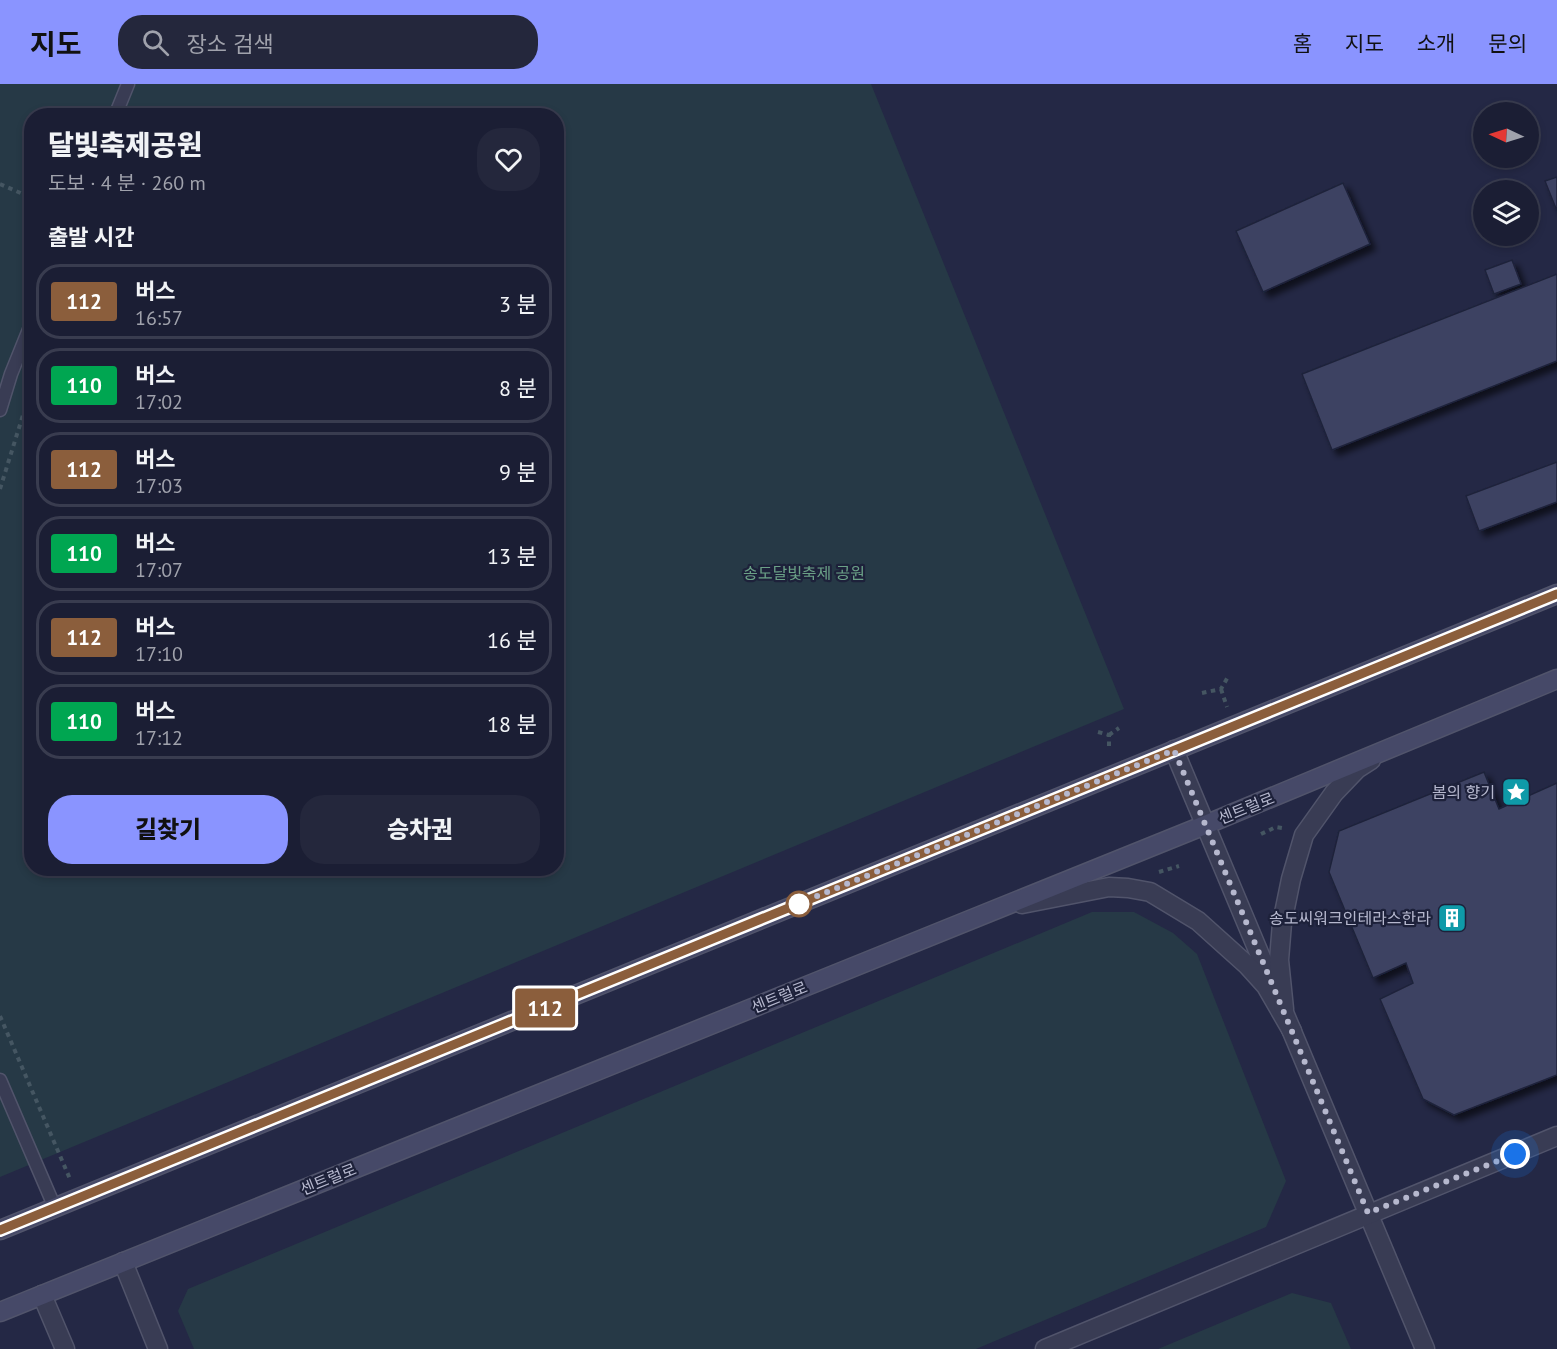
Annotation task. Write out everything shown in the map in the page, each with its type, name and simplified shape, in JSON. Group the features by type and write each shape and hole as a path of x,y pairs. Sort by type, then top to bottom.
{"main road":[{"path":"0,1230 1557,594"},
{"name":"센트럴로","path":"0,1312 1205,825 1557,679"}],"street":[{"path":"1289,1024 1279,960 1282,923 1291,879 1304,835 1334,793 1357,769 1388,749"},
{"path":"1174,750 1425,1349"},
{"path":"980,916 1025,903 1109,887 1150,892 1198,921 1247,965 1266,986 1289,1024"},
{"path":"1045,1349 1557,1136"},
{"path":"123,1262 158,1349"},
{"path":"42,1295 65,1349"}],"lane":[{"path":"118,108 128,84"},
{"path":"0,410 24,342"},
{"path":"0,1080 55,1208"}],"path":[{"path":"0,184 24,194"},
{"path":"0,489 24,412"},
{"path":"1202,693 1221,689 1229,675"},
{"path":"1221,689 1228,708"},
{"path":"1109,735 1119,728"},
{"path":"1098,732 1109,735"},
{"path":"1109,735 1109,749"},
{"path":"1261,834 1276,827 1285,829"},
{"path":"0,1016 70,1180"}],"green space":[{"name":"송도달빛축제 공원","path":"0,84 871,84 1124,709 0,1177"},
{"path":"1092,912 1134,912 1173,933 1197,954 1286,1181 1266,1227 976,1349 194,1349 178,1311 188,1289"},
{"path":"1292,1293 1331,1303 1351,1349 1158,1349"}],"building":[{"path":"1557,177 1557,211 1545,181"},
{"path":"1343,183 1370,244 1263,292 1236,231"},
{"path":"1512,260 1521,284 1494,294 1485,270"},
{"path":"1557,274 1557,361 1332,450 1302,374"},
{"path":"1557,462 1557,502 1479,531 1466,496"},
{"name":"송도씨워크인테라스한라","path":"1484,772 1499,809 1557,783 1557,1075 1454,1115 1423,1099 1380,999 1413,983 1406,963 1373,978 1329,872 1339,831"}],"bus line":[{"name":"112","path":"0,1230 1557,594"}],"place":[{"name":"봄의 향기","path":"1516,792"},
{"name":"송도씨워크인테라스한라","path":"1452,918"}],"route":[{"path":"799,904 793,906 1174,750 1368,1213 1515,1154"}]}
